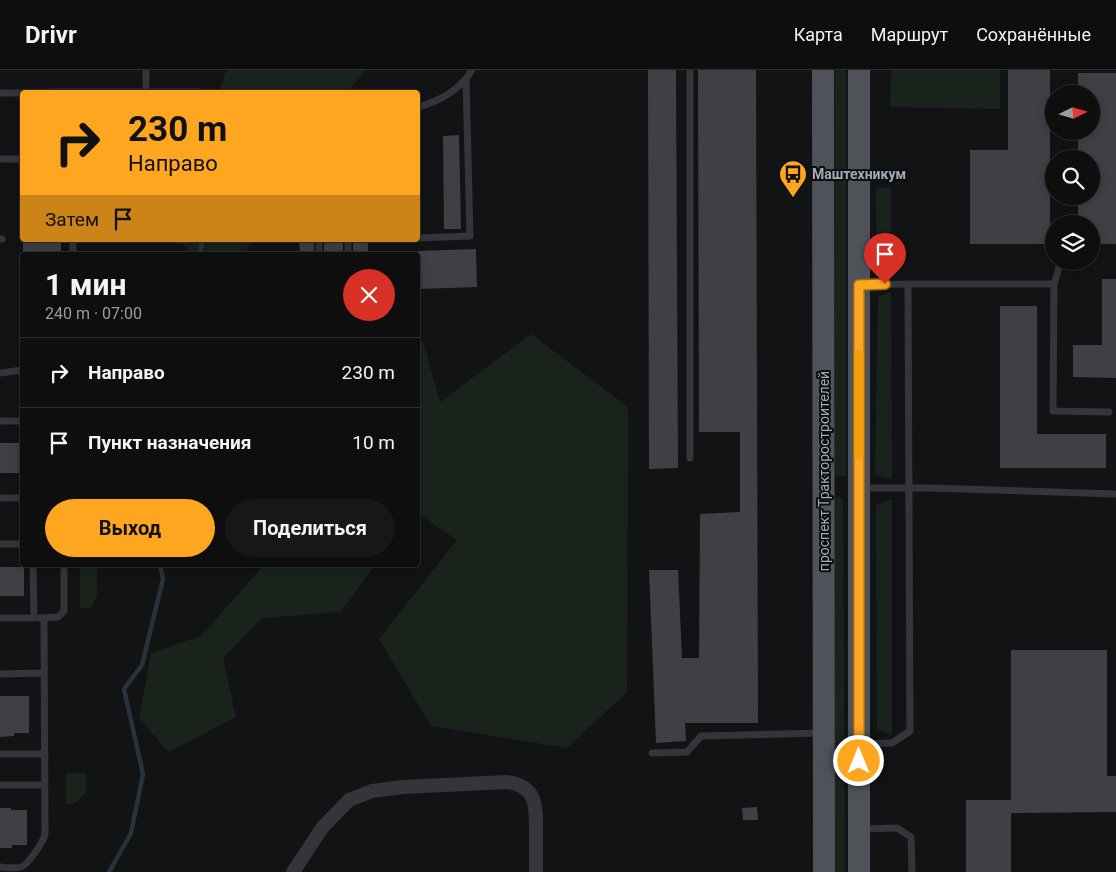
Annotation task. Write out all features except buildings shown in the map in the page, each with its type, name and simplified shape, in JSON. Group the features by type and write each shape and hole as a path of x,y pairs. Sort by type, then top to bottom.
{"main road":[{"name":"проспект Тракторостроителей","path":"823,70 824,872"},
{"path":"858,70 859,872"},
{"path":"824,488 859,488"}],"street":[{"path":"293,872 322,828 349,800 372,791 402,787 507,782 521,786 534,799 536,811 536,872"}],"lane":[{"path":"146,70 146,90"},
{"path":"420,106 442,98 466,80 472,70"},
{"path":"690,70 690,458"},
{"path":"420,238 470,236 466,80"},
{"path":"0,93 20,93"},
{"path":"0,159 20,159"},
{"path":"1058,270 1054,284 1053,411 1109,412"},
{"path":"859,285 931,282 1054,284"},
{"path":"859,744 892,743 910,731 908,284"},
{"path":"0,373 20,370"},
{"path":"0,421 20,421"},
{"path":"859,488 1116,494"},
{"path":"0,498 20,498"},
{"path":"0,544 20,544"},
{"path":"34,567 34,618"},
{"path":"0,618 58,617 64,611 64,567"},
{"path":"0,867 24,865 42,841 45,830 44,618"},
{"path":"0,674 44,674"},
{"path":"652,754 687,752 701,736 824,733"},
{"path":"0,754 45,754"},
{"path":"0,785 45,784"},
{"path":"859,829 897,828 911,837 912,872"}],"shaded area":[{"path":"226,70 366,70 349,90 220,90"},
{"path":"835,70 846,70 846,476 835,476"},
{"path":"891,70 1000,70 1000,109 890,107"},
{"path":"876,188 891,188 891,275 877,270"},
{"path":"180,242 250,242 246,252 182,252 187,248"},
{"path":"891,292 892,480 875,474 878,297"},
{"path":"531,334 628,407 627,692 567,748 431,726 379,639 457,540 420,515 420,342 423,341 440,402"},
{"path":"839,496 843,499 845,872 835,872 835,499"},
{"path":"892,499 892,735 877,729 876,504"},
{"path":"80,567 97,567 97,595 91,608 80,608"},
{"path":"262,567 374,567 341,612 262,618 223,658 236,717 168,752 139,718 151,653 201,636"},
{"path":"66,773 86,773 86,793 74,804 66,804"}],"waterway":[{"path":"200,252 202,242"},
{"path":"109,872 131,833 143,774 124,689 142,665 163,579 160,567"}],"slow traffic":[{"path":"859,354 859,455"}],"place":[{"name":"Маштехникум","path":"793,198"}],"route":[{"path":"859,761 859,285 885,284"}]}
